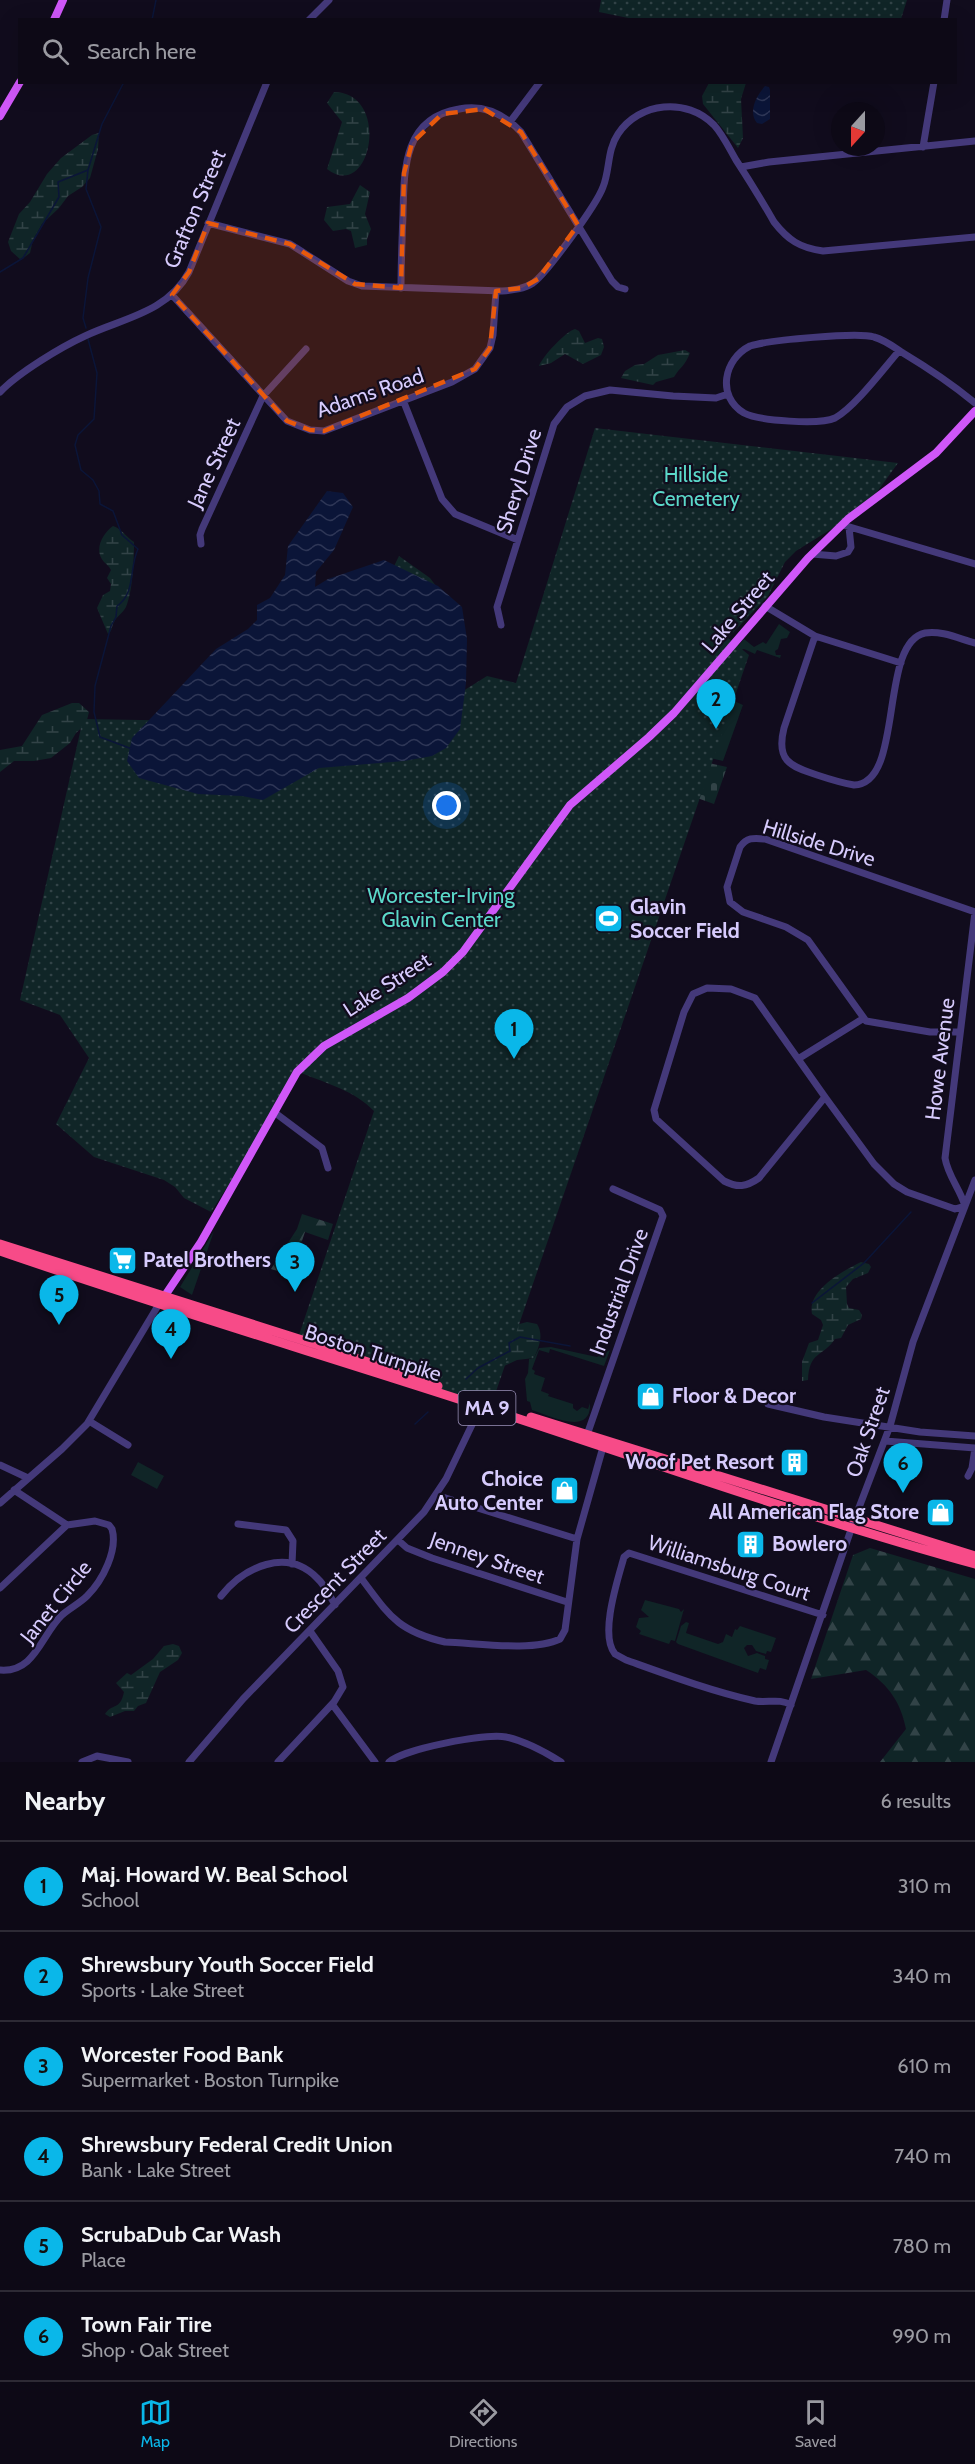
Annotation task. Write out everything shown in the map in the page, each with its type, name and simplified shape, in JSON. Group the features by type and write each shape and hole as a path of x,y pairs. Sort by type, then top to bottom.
{"highway":[{"name":"Boston Turnpike","path":"0,1244 767,1493 975,1564"},
{"name":"Boston Turnpike","path":"0,1251 603,1447 854,1523 975,1556"}],"main road":[{"path":"55,18 63,0"},
{"path":"0,116 19,84"},
{"name":"Lake Street","path":"159,1304 201,1242 296,1074 314,1054 431,982 463,952 570,805 674,713 812,554 936,453 975,411"}],"street":[{"path":"311,18 329,0"},
{"path":"944,18 947,0"},
{"name":"Grafton Street","path":"0,392 4,383 73,342 157,307 172,295 189,272 266,84"},
{"path":"510,122 538,84"},
{"path":"923,147 934,84"},
{"path":"208,223 290,244 356,284 496,291 522,288 538,279 603,187 610,152 616,137 629,122 649,110 677,107 700,114 718,130 785,236 805,248 823,251 975,237"},
{"path":"401,288 404,173 409,150 415,137 436,117 463,108 491,111 510,122 525,138 612,281 618,287 626,289"},
{"path":"741,167 769,162 975,141"},
{"name":"Adams Road","path":"172,295 287,421 310,430 324,431 468,374 484,359 493,335 496,291"},
{"path":"899,351 846,409 830,420 817,422 758,418 740,410 728,394 726,381 731,362 742,350 756,344 859,334 874,337 899,351 943,377 975,403"},
{"name":"Jane Street","path":"201,544 200,535 263,396 306,349"},
{"name":"Sheryl Drive","path":"501,625 497,608 554,424 567,407 575,400 610,390 716,398 728,394"},
{"path":"403,400 442,500 455,514 518,540"},
{"path":"812,554 836,556 848,552 851,548 846,526 975,564"},
{"path":"765,606 815,636 901,663"},
{"path":"815,636 784,728 781,739 782,752 794,766 854,786 865,784 877,770 901,663 909,644 922,634 937,633 975,643"},
{"name":"Hillside Drive","path":"864,1018 808,940 786,927 743,912 730,902 727,887 740,847 744,842 749,839 765,839 975,912"},
{"name":"Howe Avenue","path":"965,1206 962,1196 949,1175 945,1158 975,912"},
{"path":"825,1096 759,1178 748,1186 734,1185 724,1180 656,1119 654,1110 684,1012 693,994 707,988 731,989 755,998 767,1012 873,1164 894,1184 907,1192 955,1209 965,1206"},
{"path":"798,1059 864,1018 873,1023 930,1032 960,1032"},
{"path":"274,1112 322,1148 328,1168"},
{"name":"Oak Street","path":"771,1762 885,1441 913,1342 975,1180"},
{"name":"Industrial Drive","path":"587,1435 663,1216 660,1210 613,1189"},
{"name":"Lake Street","path":"0,1503 62,1449 89,1421 159,1304"},
{"path":"768,1404 824,1417 920,1432 975,1436"},
{"name":"Crescent Street","path":"189,1762 235,1707 398,1540 436,1496 481,1406"},
{"path":"89,1421 128,1445"},
{"path":"885,1441 975,1449 972,1468 968,1476"},
{"path":"361,1578 397,1623 446,1642 535,1646 551,1644 563,1636 577,1539 603,1447"},
{"path":"0,1466 28,1478"},
{"path":"14,1490 67,1525"},
{"path":"436,1496 577,1539"},
{"name":"Janet Circle","path":"0,1588 67,1525 95,1521 109,1525 112,1529 113,1546 103,1573 87,1596 62,1615 31,1659 18,1668 0,1670"},
{"path":"238,1524 285,1530 293,1541 292,1564"},
{"name":"Jenney Street","path":"398,1540 407,1548 432,1558 567,1602"},
{"name":"Williamsburg Court","path":"791,1705 783,1701 762,1702 727,1694 626,1660 615,1654 609,1638 610,1616 624,1557 629,1553 823,1615"},
{"path":"221,1596 255,1568 276,1562 292,1564 316,1577 335,1605"},
{"path":"278,1762 332,1704 341,1690 342,1677 310,1631"},
{"path":"332,1704 375,1762"},
{"path":"389,1762 407,1752 487,1736 502,1736 518,1741 561,1762"},
{"path":"82,1762 97,1756 128,1762"}],"highlighted area":[{"path":"484,109 521,132 578,225 538,279 522,288 496,291 490,348 475,369 324,431 310,430 287,421 172,295 189,272 208,223 290,244 355,284 401,288 404,173 412,143 442,114"}],"green space":[{"path":"601,0 907,0 901,18 628,18 599,12"},
{"path":"708,84 746,84 741,99 743,138 738,148 703,104 702,96"},
{"path":"334,92 352,97 364,109 369,126 369,144 364,160 355,171 342,175 327,169 342,122 327,103"},
{"path":"99,133 98,149 90,178 82,187 68,196 42,224 33,240 30,253 21,260 11,251 8,242 19,214 61,158 92,135"},
{"path":"360,185 370,192 365,214 371,229 367,245 355,248 351,231 346,229 333,231 324,220 327,207 350,204"},
{"path":"575,329 579,331 585,343 598,338 602,339 604,347 601,355 583,364 565,354 551,363 539,366 555,345"},
{"path":"685,350 690,353 674,377 653,385 621,378 625,371 635,365 644,364 658,355"},
{"name":"Worcester-Irving Glavin Center","path":"595,428 898,463 877,492 833,528 796,551 785,562 768,596 728,638 749,655 490,1409 296,1344 374,1111 366,1104 340,1088 301,1073 211,1212 184,1198 175,1187 164,1180 94,1157 56,1124 89,1058 60,1015 20,1000 83,719 317,723 399,556 430,578 445,598 447,701 487,676 516,683"},
{"path":"113,526 134,542 134,557 132,584 125,609 115,620 108,634 97,608 103,595 110,591 111,584 107,578 111,570 101,557 99,547 103,537"},
{"path":"779,624 790,632 787,638 781,639 775,651 776,655 781,655 780,658 757,650 755,654 744,649 733,652 744,639 754,647 763,642 766,644"},
{"path":"715,692 743,705 723,761 688,753"},
{"path":"72,703 79,703 89,712 86,724 76,733 70,743 51,758 14,761 0,772 0,750 22,746 42,715"},
{"path":"681,757 727,767 714,804 669,788"},
{"path":"302,1214 333,1224 328,1240 305,1232 292,1270 282,1266 280,1272 271,1269 297,1229"},
{"path":"214,1231 192,1295 180,1287"},
{"path":"861,1262 871,1267 868,1273 853,1279 846,1287 847,1304 849,1308 859,1310 862,1315 861,1319 848,1325 841,1338 835,1339 817,1355 811,1364 808,1380 802,1381 802,1362 809,1343 818,1340 823,1325 821,1320 812,1314 815,1297 828,1282"},
{"path":"527,1322 537,1324 540,1332 539,1345 534,1358 517,1360 500,1368 500,1329"},
{"path":"551,1347 597,1357 610,1350 604,1366 550,1349 549,1353 539,1350 532,1369 535,1371 534,1374 545,1378 541,1391 549,1394 548,1396 573,1404 573,1408 577,1411 582,1407 588,1409 590,1403 589,1413 577,1422 568,1422 532,1410 530,1402 527,1401 525,1379 529,1359 534,1358 539,1348"},
{"path":"138,1462 164,1476 157,1489 131,1475"},
{"path":"870,1548 975,1579 975,1762 880,1762 906,1729 893,1695 866,1670 811,1679 853,1555"},
{"path":"645,1600 679,1609 681,1612 684,1609 675,1641 671,1640 669,1644 639,1634 641,1631 636,1627 639,1618 649,1617 641,1610"},
{"path":"686,1622 689,1623 686,1633 718,1644 723,1642 726,1634 732,1637 735,1629 737,1630 740,1626 776,1638 771,1652 767,1651 766,1654 756,1651 752,1645 744,1648 748,1656 757,1653 769,1660 766,1670 760,1668 758,1673 678,1644 676,1642 681,1626"},
{"path":"173,1644 179,1646 182,1653 178,1660 160,1672 146,1703 138,1706 134,1711 125,1711 110,1717 105,1714 122,1698 124,1692 116,1683 127,1673 131,1675 153,1659 164,1646"}],"water":[{"path":"765,86 770,90 770,119 762,124 757,123 754,119 753,109 756,99"},
{"path":"327,491 343,493 353,507 334,550 316,572 315,587 328,579 384,560 438,586 462,607 467,639 466,683 460,729 446,748 432,756 404,761 319,768 263,800 242,796 198,794 139,778 127,761 132,738 216,649 248,629 257,620 257,605 270,598 285,575 288,546"}],"waterway":[{"path":"152,18 156,0"},
{"path":"0,272 23,258 59,197 58,182 88,170 102,124 123,84"},
{"path":"86,328 83,318 88,278 101,227 86,189 88,170"},
{"path":"88,339 97,373 94,419 78,435 75,445 81,470 93,480 99,491 100,504 113,511 122,535 138,549 130,587 123,601 117,606 116,617 111,626 95,686 94,712 100,737 132,749"},
{"path":"812,1303 864,1263 911,1212"},
{"path":"466,1379 478,1368 510,1351 509,1343 520,1337 570,1346"},
{"path":"415,1424 428,1412"}],"place":[{"name":"Shrewsbury Youth Soccer Field","path":"716,729"},
{"name":"Glavin Soccer Field","path":"609,919"},
{"name":"Maj. Howard W. Beal School","path":"514,1059"},
{"name":"Patel Brothers","path":"122,1260"},
{"name":"Worcester Food Bank","path":"295,1292"},
{"name":"ScrubaDub Car Wash","path":"59,1325"},
{"name":"Shrewsbury Federal Credit Union","path":"171,1359"},
{"name":"Floor & Decor","path":"651,1396"},
{"name":"Woof Pet Resort","path":"795,1462"},
{"name":"Choice Auto Center","path":"564,1491"},
{"name":"Town Fair Tire","path":"903,1493"},
{"name":"All American Flag Store","path":"940,1512"},
{"name":"Bowlero","path":"751,1544"}],"park label":[{"name":"Hillside Cemetery","path":"696,487"}]}
